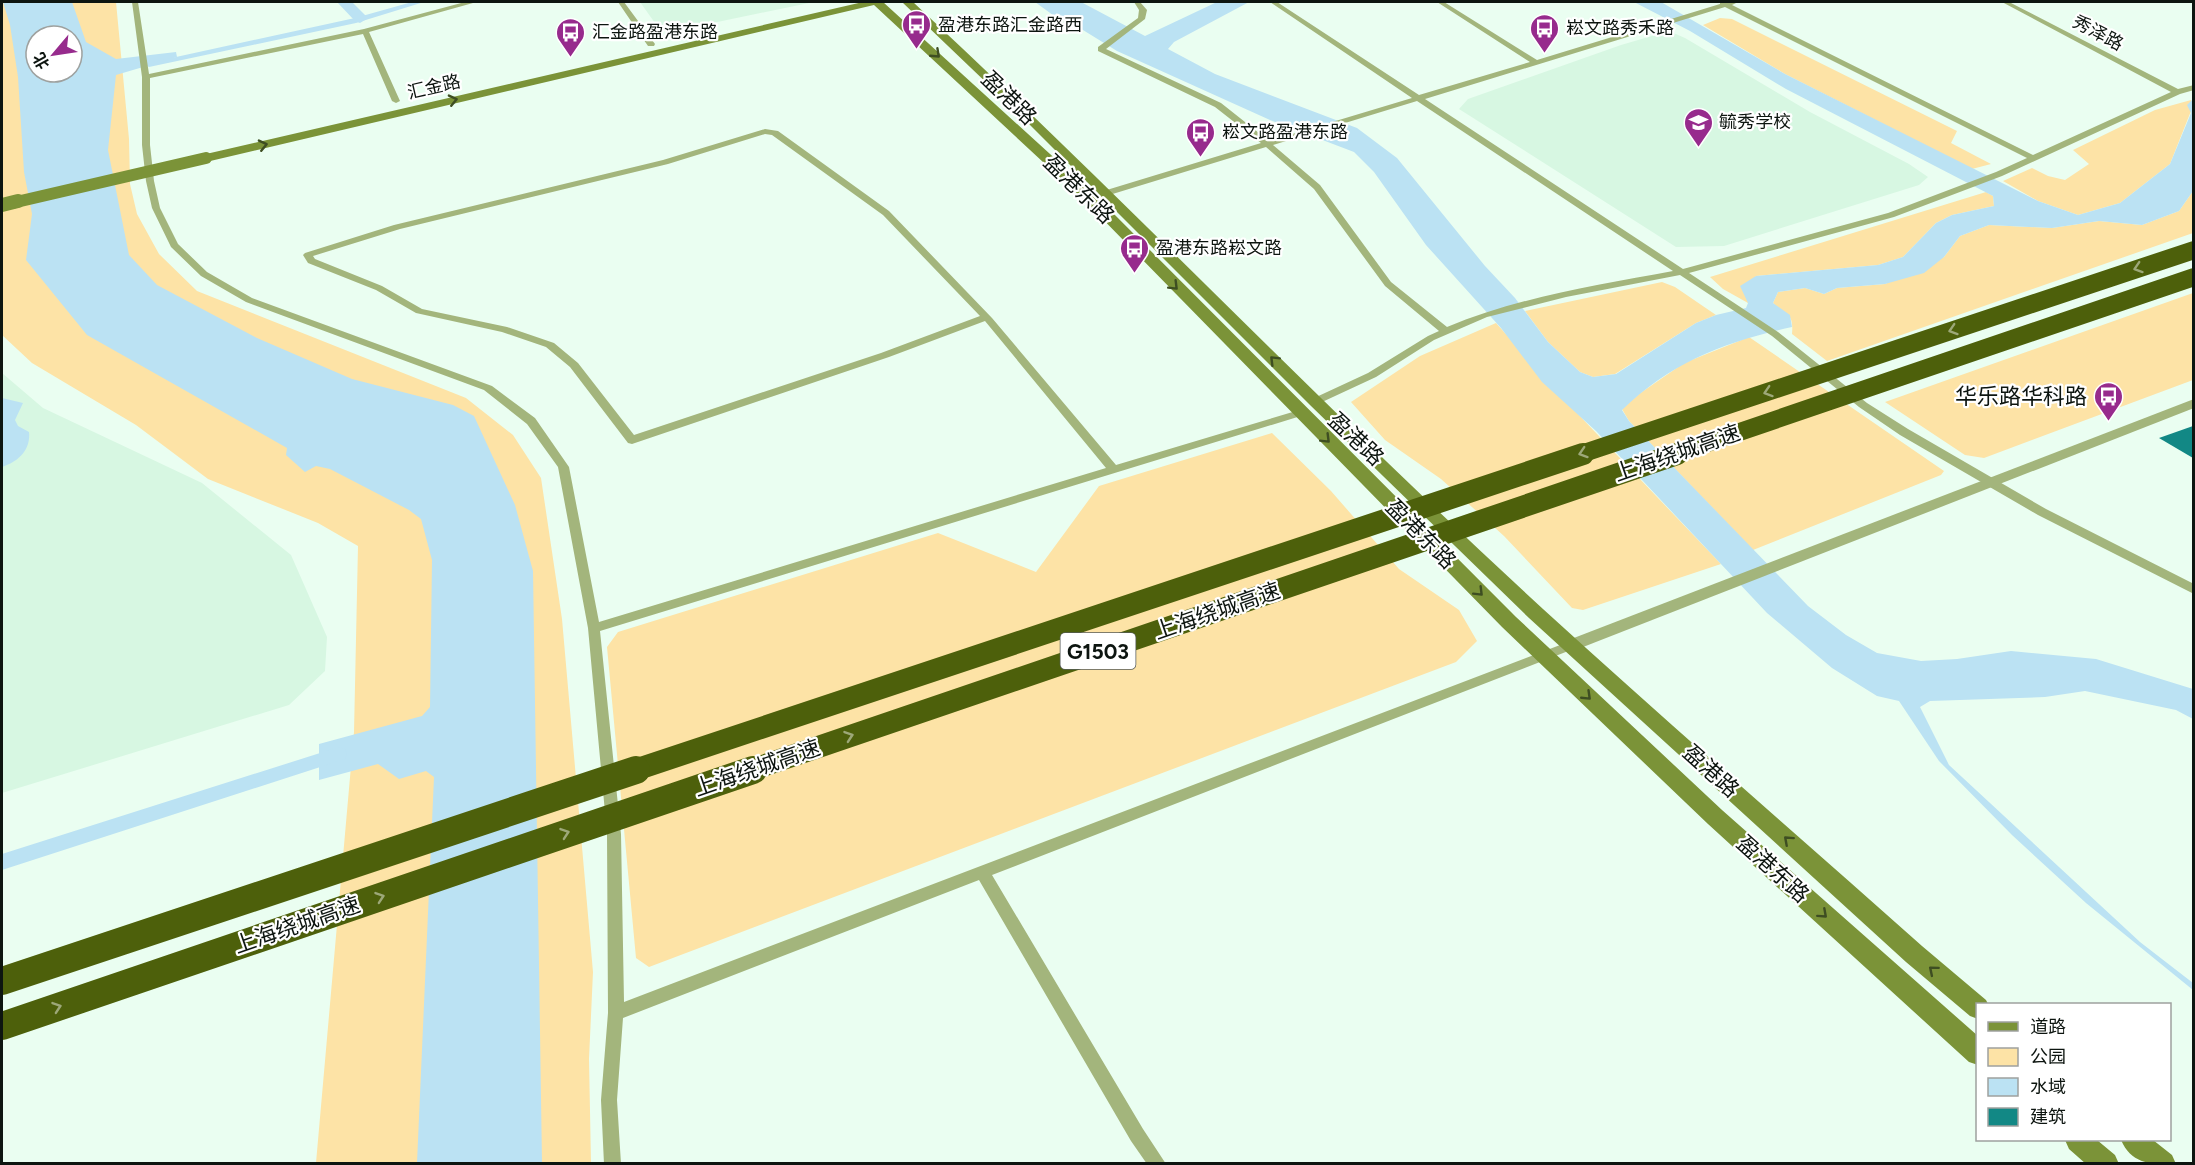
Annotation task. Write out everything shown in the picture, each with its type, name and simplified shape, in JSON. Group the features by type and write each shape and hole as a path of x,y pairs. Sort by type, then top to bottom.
{"highway":[{"name":"上海绕城高速","path":"2,981 2193,250"},
{"name":"上海绕城高速","path":"2,1026 2193,277"}],"main road":[{"name":"汇金路","path":"2,205 396,101 836,2"},
{"name":"汇金路","path":"2,195 206,153 876,2"},
{"name":"盈港东路","path":"876,2 1090,198 1300,412 1545,655 1715,817 1976,1052"},
{"name":"盈港路","path":"907,2 1106,192 1316,401 1572,645 1914,954 1976,1007"},
{"path":"2079,1141 2106,1164"},
{"path":"2135,1141 2163,1164"}],"street":[{"path":"135,2 144,73 146,145 150,180 156,208 174,245 204,274 249,300 488,388 531,421 563,467 594,628 614,834 616,1013 609,1100 613,1164"},
{"path":"144,73 365,31 471,2"},
{"path":"621,2 651,44"},
{"path":"1137,2 1143,10 1141,19 1101,49 1218,105 1267,144 1317,187 1388,284 1445,332"},
{"path":"1273,2 1775,334 1863,405 1905,432 2042,512 2193,590"},
{"path":"1440,2 1536,62"},
{"path":"1090,198 1690,15 1721,3 1735,2"},
{"name":"秀泽路","path":"2005,2 2177,92"},
{"path":"1721,3 2031,157"},
{"path":"365,31 396,101"},
{"path":"1316,401 1372,375 1405,352 1484,315 1526,303 1682,272 1891,215 1999,174 2031,157 2193,87"},
{"path":"984,318 632,440 574,364 550,345 504,329 419,311 379,288 311,261 308,255 398,227 665,162 765,131 775,133 886,213 984,318 989,320 1113,469"},
{"path":"616,1013 1781,565 2193,403"},
{"path":"594,628 1300,412"},
{"path":"982,872 1137,1135 1158,1164"}],"shaded area":[{"path":"640,2 814,2 679,30 664,29 655,23"},
{"name":"毓秀学校","path":"1669,31 1685,38 1810,112 1909,164 1928,177 1919,185 1724,246 1676,247 1459,109 1468,99 1621,45"},
{"path":"2,373 43,408 202,483 291,555 327,637 325,671 289,705 2,793"}],"green space":[{"path":"2,2 116,2 129,139 130,184 137,214 159,254 197,291 466,398 513,435 541,478 562,619 593,972 589,1059 591,1163 316,1163 354,732 358,546 318,523 208,479 136,425 32,363 2,335"},
{"path":"1720,18 1732,19 1957,131 1951,143 1991,164 1972,169 1785,74 1703,25"},
{"path":"2191,100 2193,106 2170,164 2120,203 2078,215 2038,201 2003,181 2032,168 2048,176 2065,180 2089,164 2073,150 2155,110"},
{"path":"2193,191 2193,233 1827,361 1792,334 1790,318 1773,303 1778,292 1805,288 1824,294 1837,288 1885,284 1944,257 1960,236 1989,225 2052,228 2099,221 2142,225 2179,211"},
{"path":"1986,192 1993,196 1994,206 1952,215 1936,223 1903,257 1878,265 1756,276 1748,303 1723,289 1710,277"},
{"path":"1662,282 1675,287 1716,315 1696,323 1615,374 1593,377 1580,372 1548,342 1525,311"},
{"path":"2193,293 2193,380 1984,458 1965,455 1885,402"},
{"path":"1496,323 1576,412 1721,564 1583,610 1572,608 1504,536 1441,479 1385,440 1351,402 1420,356"},
{"path":"1749,337 1944,471 1941,475 1753,550 1629,421 1622,409 1639,394 1684,363"},
{"path":"1272,433 1331,491 1399,569 1459,610 1477,641 1456,662 649,967 636,958 607,647 618,632 938,533 1036,572 1099,486"}],"water":[{"path":"3,2 72,2 80,24 24,24 24,84 84,84 84,36 86,42 116,59 176,52 177,57 116,75 108,150 129,255 157,285 257,338 352,379 453,405 474,416 515,505 533,571 542,1163 417,1163 434,777 426,771 399,779 378,764 319,780 319,744 422,716 430,707 432,560 421,519 409,510 330,469 316,466 305,472 286,455 287,448 87,335 26,260 32,214 24,172 18,77 10,25"},
{"path":"1035,2 1081,2 1145,36 1217,2 1249,2 1174,42 1168,49 1215,74 1357,128 1397,158 1485,266 1515,298 1548,342 1580,372 1593,377 1616,374 1696,323 1716,315 1746,308 1748,303 1740,286 1756,276 1878,265 1903,257 1936,223 1952,215 1994,206 1993,196 1786,89 1690,31 1634,2 1661,2 1785,74 2038,201 2078,215 2120,203 2170,164 2191,113 2187,105 2193,99 2193,191 2179,211 2142,225 2099,221 2052,228 1989,225 1960,236 1944,257 1924,273 1885,284 1837,288 1824,294 1805,288 1778,292 1773,303 1790,315 1792,327 1745,339 1680,366 1641,393 1622,410 1629,421 1808,606 1846,635 1877,653 1921,661 1957,659 2011,651 2096,659 2193,689 2193,719 2176,710 2085,691 2045,697 1930,701 1920,707 1949,765 2140,942 2193,983 2193,990 2086,903 2012,835 1939,761 1899,701 1877,696 1832,668 1767,613 1596,431 1542,382 1501,328 1426,245 1374,172 1354,152 1270,120 1117,51 1070,22 1057,18"},
{"path":"2,398 23,403 15,420 18,426 29,432 29,438 26,450 13,462 2,467"}],"building":[{"path":"2193,426 2193,458 2159,438"}],"waterway":[{"path":"344,2 360,18"},
{"path":"149,64 356,20 420,2"},
{"path":"2,862 339,754"}],"place":[{"name":"盈港东路汇金路西","path":"917,50"},
{"name":"崧文路秀禾路","path":"1545,54"},
{"name":"汇金路盈港东路","path":"571,58"},
{"name":"毓秀学校","path":"1698,148"},
{"name":"崧文路盈港东路","path":"1201,158"},
{"name":"盈港东路崧文路","path":"1135,274"},
{"name":"华乐路华科路","path":"2108,422"}]}
